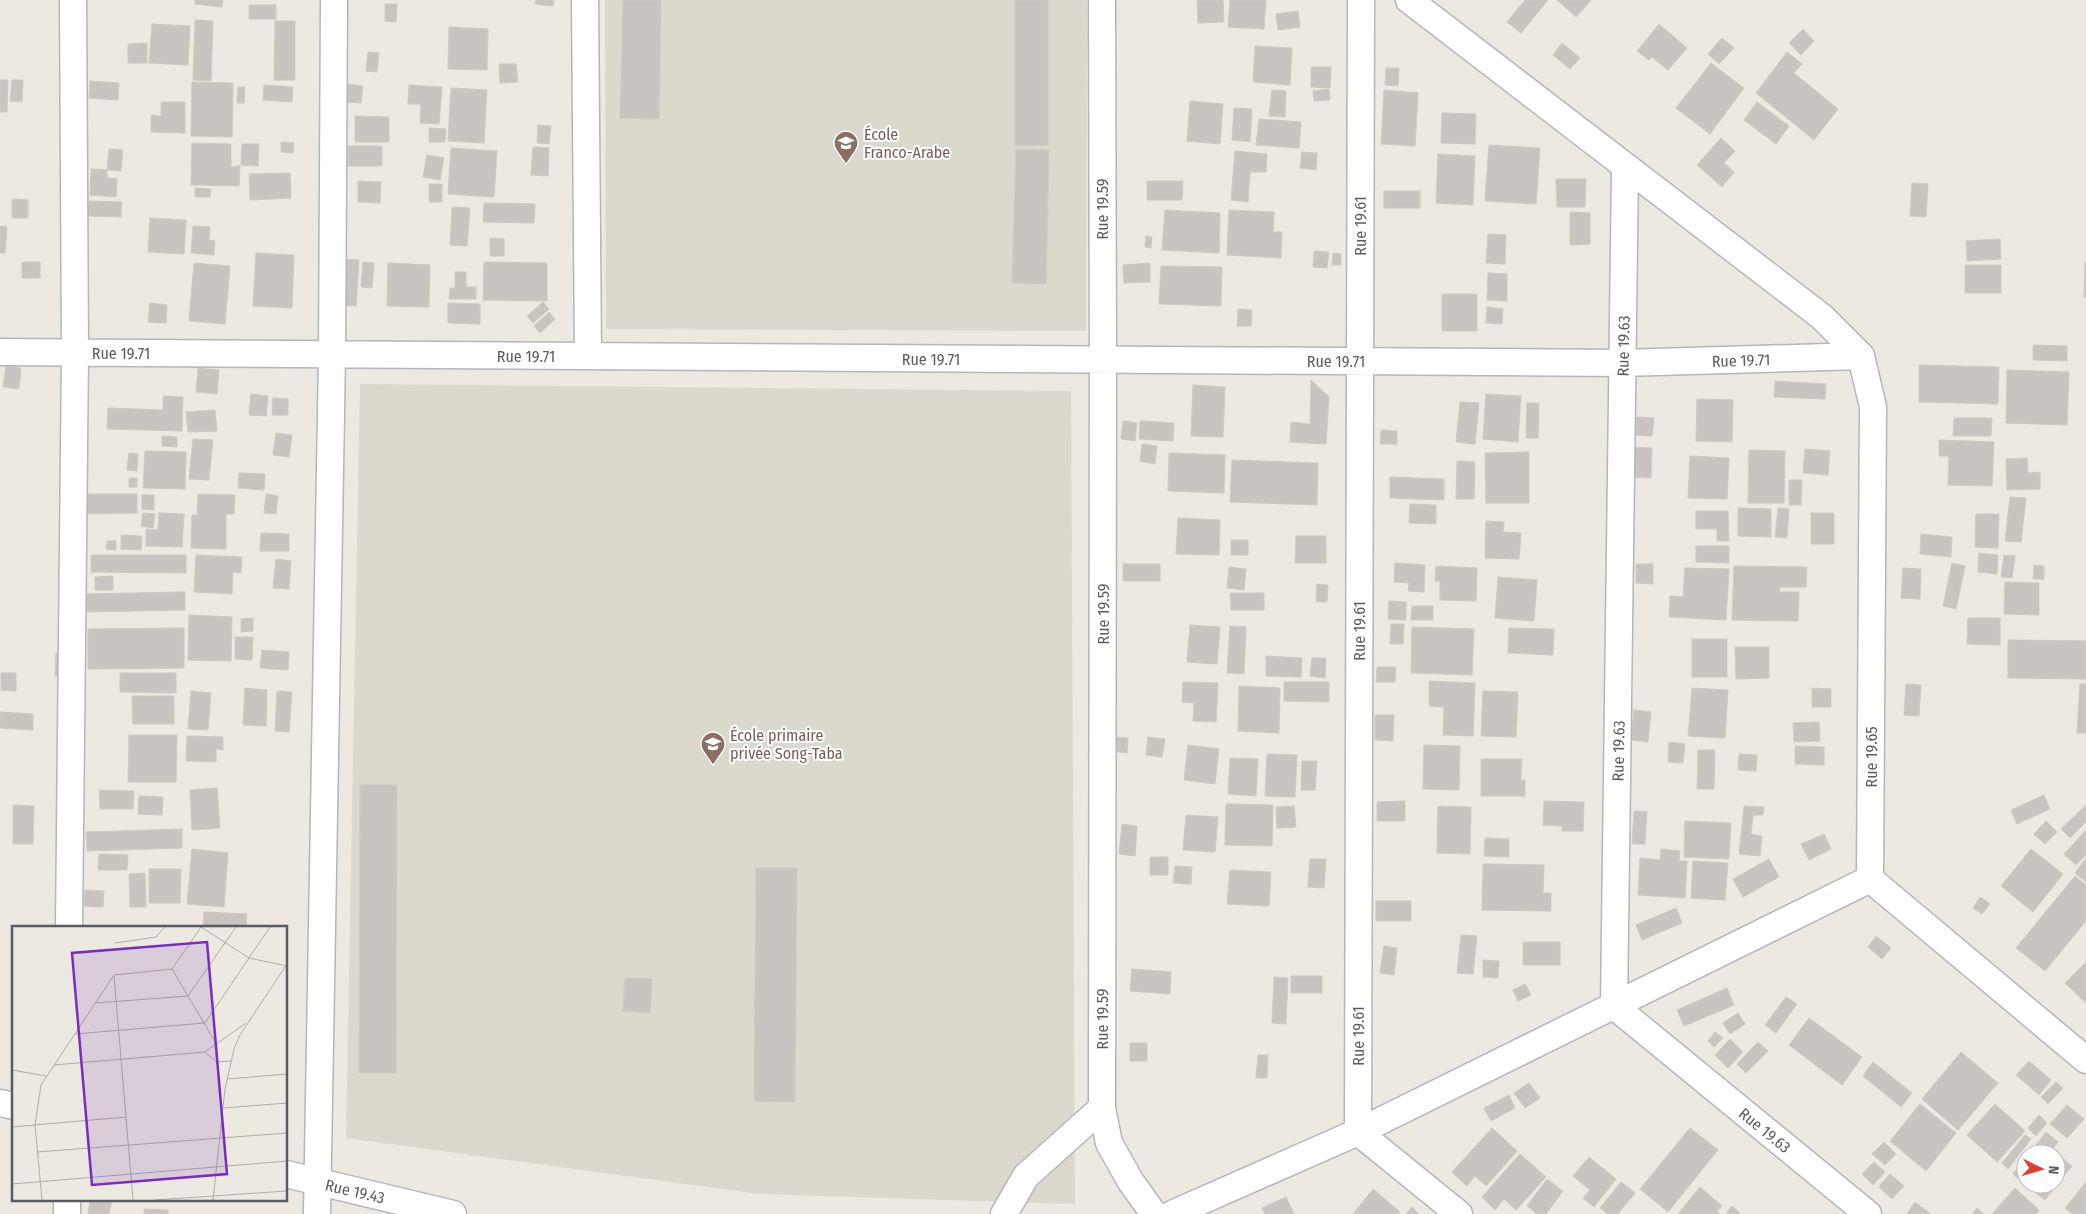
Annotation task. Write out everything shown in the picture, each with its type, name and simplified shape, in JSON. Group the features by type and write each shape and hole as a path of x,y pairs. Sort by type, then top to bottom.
{"street":[{"path":"70,926 75,353 74,0"},
{"path":"317,1214 332,355 334,0"},
{"path":"585,0 588,356"},
{"name":"Rue 19.59","path":"1102,0 1102,1108 1109,1143 1131,1182 1154,1214"},
{"name":"Rue 19.61","path":"1358,1132 1361,0"},
{"path":"1409,0 1625,168 1822,317 1861,356"},
{"name":"Rue 19.63","path":"1625,168 1614,1006 1868,1214"},
{"name":"Rue 19.71","path":"0,352 1622,363 1861,356"},
{"name":"Rue 19.65","path":"1861,356 1873,407 1870,879"},
{"path":"1172,1214 1358,1132 1870,879 2086,1060"},
{"path":"1004,1214 1026,1176 1102,1108"},
{"path":"1358,1132 1459,1214"},
{"name":"Rue 19.43","path":"288,1175 453,1214"}],"shaded area":[{"name":"École Franco-Arabe","path":"605,0 1087,0 1086,331 606,329"},
{"name":"École primaire privée Song-Taba","path":"360,384 1071,391 1075,1204 759,1194 346,1138"}],"building":[{"path":"195,0 223,0 222,7 195,4"},
{"path":"536,0 554,0 553,6 535,4"},
{"path":"623,0 661,0 659,119 620,118"},
{"path":"1015,0 1048,0 1048,145 1015,146"},
{"path":"1197,0 1223,0 1224,22 1198,23"},
{"path":"1230,0 1266,0 1264,29 1228,27"},
{"path":"1525,0 1548,0 1521,33 1507,22"},
{"path":"1557,0 1591,0 1576,17"},
{"path":"385,4 397,4 396,22 385,21"},
{"path":"249,5 276,5 276,19 249,19"},
{"path":"1298,11 1300,27 1278,30 1276,14"},
{"path":"195,20 213,21 211,81 193,80"},
{"path":"275,21 295,21 295,80 274,80"},
{"path":"152,24 190,26 188,65 149,63"},
{"path":"1659,24 1687,48 1668,70 1652,57 1649,60 1637,51"},
{"path":"449,27 488,29 487,70 448,69"},
{"path":"1803,29 1814,41 1801,55 1789,43"},
{"path":"1722,38 1734,48 1719,64 1708,54"},
{"path":"147,43 147,63 128,63 128,44"},
{"path":"1562,43 1580,58 1570,69 1553,55"},
{"path":"1255,46 1292,48 1290,85 1253,82"},
{"path":"368,52 379,53 377,72 366,71"},
{"path":"1787,52 1802,64 1794,73 1838,109 1814,140 1756,93"},
{"path":"1711,63 1744,88 1710,134 1676,108"},
{"path":"499,64 516,64 518,82 500,83"},
{"path":"1311,67 1331,67 1330,88 1311,87"},
{"path":"1386,68 1399,68 1398,86 1385,85"},
{"path":"0,80 8,80 7,112 0,112"},
{"path":"12,80 23,80 22,102 10,101"},
{"path":"90,81 119,83 118,100 89,98"},
{"path":"192,82 233,83 232,137 191,136"},
{"path":"348,84 363,86 361,103 346,102"},
{"path":"264,85 293,87 292,102 263,100"},
{"path":"409,85 442,87 439,124 420,123 421,104 408,104"},
{"path":"238,87 245,87 244,103 237,103"},
{"path":"451,88 487,90 484,143 448,141"},
{"path":"1329,89 1330,100 1314,101 1313,91"},
{"path":"1272,90 1286,91 1285,117 1269,116"},
{"path":"1384,90 1418,93 1415,146 1381,144"},
{"path":"1190,101 1223,104 1220,144 1187,141"},
{"path":"161,102 185,102 185,133 151,132 151,115 161,116"},
{"path":"1757,102 1789,126 1776,144 1744,120"},
{"path":"1234,108 1252,109 1250,142 1232,140"},
{"path":"1442,113 1476,114 1475,144 1441,143"},
{"path":"355,116 389,117 389,142 355,142"},
{"path":"1259,119 1301,122 1299,148 1256,145"},
{"path":"538,125 551,126 549,144 537,143"},
{"path":"429,128 446,129 445,142 429,142"},
{"path":"1721,138 1735,151 1724,163 1734,172 1722,187 1697,165"},
{"path":"281,142 294,143 293,153 281,152"},
{"path":"192,143 231,144 231,167 240,166 239,186 191,185"},
{"path":"242,144 259,144 258,166 241,165"},
{"path":"1489,145 1540,148 1536,204 1485,201"},
{"path":"348,146 382,146 382,166 348,166"},
{"path":"533,147 549,148 548,176 531,175"},
{"path":"451,148 497,151 494,197 448,194"},
{"path":"109,149 123,150 121,171 107,170"},
{"path":"1016,149 1049,150 1046,284 1012,283"},
{"path":"1235,151 1267,154 1266,172 1250,172 1248,202 1231,200"},
{"path":"1302,152 1317,153 1316,170 1300,168"},
{"path":"1438,154 1475,156 1473,205 1436,203"},
{"path":"427,155 444,158 440,180 423,177"},
{"path":"91,169 107,170 107,178 117,179 116,197 90,195"},
{"path":"290,173 291,198 250,200 249,174"},
{"path":"1556,179 1586,179 1585,207 1557,207"},
{"path":"358,181 381,182 380,203 358,202"},
{"path":"1147,181 1183,181 1182,200 1147,200"},
{"path":"1912,183 1928,184 1926,217 1910,216"},
{"path":"429,184 442,184 442,202 429,202"},
{"path":"195,188 211,189 210,197 195,197"},
{"path":"1384,191 1420,191 1420,208 1384,208"},
{"path":"12,199 28,200 28,218 12,218"},
{"path":"89,201 122,202 121,217 88,216"},
{"path":"484,203 535,204 534,223 483,222"},
{"path":"452,207 470,208 467,246 450,245"},
{"path":"1165,210 1220,213 1219,253 1162,250"},
{"path":"1229,210 1274,212 1273,232 1282,232 1281,258 1227,255"},
{"path":"1570,212 1590,213 1590,244 1570,245"},
{"path":"150,218 186,220 184,254 148,252"},
{"path":"0,226 7,227 5,253 0,253"},
{"path":"193,226 210,227 209,240 215,241 214,255 191,253"},
{"path":"1488,234 1506,235 1505,264 1486,263"},
{"path":"1146,236 1152,237 1151,248 1145,247"},
{"path":"490,238 504,239 504,256 490,256"},
{"path":"2000,239 2001,259 1967,261 1966,241"},
{"path":"1314,251 1329,252 1327,268 1313,267"},
{"path":"256,253 294,255 292,308 253,306"},
{"path":"1333,253 1341,254 1341,265 1332,265"},
{"path":"341,259 359,260 356,306 338,305"},
{"path":"22,262 40,262 40,278 22,278"},
{"path":"363,262 374,263 372,288 361,287"},
{"path":"484,262 547,263 547,301 483,300"},
{"path":"2085,262 2086,297 2084,297"},
{"path":"194,263 230,266 225,324 189,321"},
{"path":"388,263 430,265 429,307 387,306"},
{"path":"1150,263 1150,282 1124,283 1123,265"},
{"path":"1965,265 2001,265 2001,293 1965,293"},
{"path":"1161,266 1222,267 1221,306 1159,304"},
{"path":"455,272 466,272 466,287 476,287 476,299 449,299 450,288 455,288"},
{"path":"1488,273 1507,274 1507,301 1487,300"},
{"path":"1442,294 1477,294 1477,331 1442,331"},
{"path":"543,302 549,309 533,323 527,316"},
{"path":"150,303 167,305 166,323 148,322"},
{"path":"448,303 480,304 480,324 448,323"},
{"path":"1487,307 1503,309 1502,324 1486,323"},
{"path":"1238,309 1252,310 1251,326 1237,326"},
{"path":"549,312 555,319 540,333 534,326"},
{"path":"2033,345 2067,346 2067,361 2033,360"},
{"path":"1919,365 1999,367 1998,404 1919,402"},
{"path":"6,366 21,368 19,389 3,387"},
{"path":"198,368 219,370 217,394 196,392"},
{"path":"2007,370 2069,372 2067,425 2006,423"},
{"path":"1311,380 1329,397 1326,444 1290,442 1291,422 1310,424"},
{"path":"1775,381 1826,384 1825,399 1774,397"},
{"path":"1193,385 1225,387 1223,437 1191,436"},
{"path":"251,394 268,396 266,416 249,415"},
{"path":"1486,394 1521,396 1518,442 1483,439"},
{"path":"163,396 183,397 182,431 107,429 108,408 163,410"},
{"path":"273,398 288,399 288,415 272,415"},
{"path":"1697,399 1733,400 1732,442 1696,441"},
{"path":"1460,402 1479,403 1475,444 1456,442"},
{"path":"1527,403 1539,403 1538,438 1526,438"},
{"path":"215,410 217,431 188,432 186,412"},
{"path":"1637,417 1654,418 1652,436 1635,435"},
{"path":"1954,418 1992,418 1991,436 1953,436"},
{"path":"1123,421 1137,423 1135,441 1121,439"},
{"path":"1140,421 1174,423 1173,441 1139,439"},
{"path":"1381,430 1397,431 1397,444 1380,444"},
{"path":"276,433 292,435 289,457 273,455"},
{"path":"162,436 177,437 177,447 162,446"},
{"path":"193,439 213,440 209,480 189,479"},
{"path":"1939,440 1994,442 1992,486 1948,485 1949,456 1939,456"},
{"path":"1142,444 1157,446 1155,464 1140,461"},
{"path":"1632,447 1652,448 1651,478 1631,477"},
{"path":"1805,449 1830,451 1828,475 1803,473"},
{"path":"1749,450 1785,451 1784,503 1748,503"},
{"path":"145,451 186,452 185,489 143,488"},
{"path":"1529,452 1529,503 1486,503 1485,453"},
{"path":"129,453 138,454 137,471 127,470"},
{"path":"1169,453 1225,455 1224,493 1168,491"},
{"path":"1690,456 1729,458 1727,499 1688,498"},
{"path":"2027,458 2028,473 2040,472 2040,489 2007,490 2006,459"},
{"path":"1232,460 1318,463 1317,505 1230,502"},
{"path":"1457,461 1475,462 1474,499 1456,499"},
{"path":"239,473 265,474 264,490 238,488"},
{"path":"1390,477 1444,479 1444,500 1390,498"},
{"path":"129,478 137,478 137,487 129,487"},
{"path":"1789,480 1802,480 1801,505 1789,505"},
{"path":"83,494 137,494 137,513 83,514"},
{"path":"198,494 235,495 234,514 226,514 226,549 191,548 192,515 197,515"},
{"path":"266,494 278,496 276,514 264,513"},
{"path":"142,495 154,495 154,510 142,509"},
{"path":"2010,497 2026,498 2021,542 2005,541"},
{"path":"1410,504 1436,505 1436,524 1409,523"},
{"path":"1738,508 1771,509 1771,537 1738,536"},
{"path":"1778,508 1789,509 1787,538 1775,537"},
{"path":"1696,511 1728,511 1729,541 1717,541 1717,529 1696,529"},
{"path":"143,513 155,514 153,528 141,526"},
{"path":"159,513 184,514 182,547 146,546 146,529 158,530"},
{"path":"1811,513 1834,513 1834,544 1811,544"},
{"path":"1976,514 1999,514 1998,548 1975,547"},
{"path":"1178,518 1220,520 1219,555 1176,554"},
{"path":"1486,521 1504,522 1503,532 1521,533 1519,559 1485,558"},
{"path":"261,533 289,534 289,551 260,551"},
{"path":"1921,534 1952,537 1951,557 1920,554"},
{"path":"121,535 142,536 141,550 121,549"},
{"path":"1296,536 1326,536 1326,563 1295,563"},
{"path":"1231,540 1248,540 1248,555 1231,555"},
{"path":"107,541 116,541 116,550 106,549"},
{"path":"1696,546 1729,546 1729,563 1696,562"},
{"path":"1979,553 1998,555 1997,574 1978,572"},
{"path":"91,555 186,555 186,573 91,572"},
{"path":"196,555 242,557 241,573 233,572 232,594 194,592"},
{"path":"2004,555 2015,556 2012,578 2001,577"},
{"path":"276,559 291,561 289,589 273,588"},
{"path":"1395,563 1425,565 1424,592 1408,591 1409,583 1394,582"},
{"path":"1952,563 1965,566 1956,609 1943,606"},
{"path":"1123,564 1160,564 1160,581 1123,581"},
{"path":"1636,564 1653,564 1653,584 1636,583"},
{"path":"2034,565 2044,566 2044,579 2033,579"},
{"path":"1436,566 1477,568 1476,601 1440,600 1440,581 1435,581"},
{"path":"1734,566 1807,567 1806,587 1780,587 1779,592 1799,592 1798,621 1732,620"},
{"path":"1229,567 1246,569 1244,590 1227,588"},
{"path":"1685,568 1729,569 1726,620 1669,617 1670,596 1683,597"},
{"path":"1903,568 1921,569 1920,599 1901,598"},
{"path":"113,576 113,590 95,590 95,577"},
{"path":"1498,577 1537,580 1534,621 1495,618"},
{"path":"2005,582 2039,583 2039,615 2004,614"},
{"path":"1317,584 1328,585 1327,602 1316,602"},
{"path":"185,592 185,610 84,612 83,594"},
{"path":"1230,593 1264,593 1264,610 1231,610"},
{"path":"1389,601 1406,602 1406,620 1388,619"},
{"path":"1412,606 1433,606 1433,620 1411,620"},
{"path":"189,615 232,617 231,661 188,660"},
{"path":"253,618 253,631 241,632 241,619"},
{"path":"1968,618 2000,618 2000,645 1967,644"},
{"path":"1391,624 1404,624 1403,644 1390,644"},
{"path":"1190,625 1220,627 1217,664 1187,662"},
{"path":"1230,626 1246,627 1244,674 1227,673"},
{"path":"1412,627 1474,629 1472,675 1411,673"},
{"path":"184,628 184,668 88,669 88,629"},
{"path":"1509,628 1554,629 1553,655 1508,653"},
{"path":"235,637 253,637 252,660 235,659"},
{"path":"1692,639 1727,639 1727,677 1692,677"},
{"path":"2008,640 2086,641 2086,679 2008,678"},
{"path":"1735,647 1769,647 1769,678 1736,679"},
{"path":"262,650 289,652 288,670 260,668"},
{"path":"56,653 64,653 62,676 55,676"},
{"path":"1266,656 1302,658 1301,677 1266,676"},
{"path":"1312,658 1326,658 1325,678 1310,676"},
{"path":"1377,667 1396,667 1395,682 1376,682"},
{"path":"1,673 16,673 16,691 1,690"},
{"path":"120,673 176,673 176,693 120,692"},
{"path":"1429,681 1475,683 1473,736 1443,735 1444,707 1429,706"},
{"path":"1183,682 1218,683 1216,722 1193,721 1194,703 1182,702"},
{"path":"1284,682 1329,682 1329,702 1284,701"},
{"path":"1906,684 1921,685 1919,716 1904,715"},
{"path":"2080,684 2086,684 2086,733 2077,733"},
{"path":"1239,686 1280,688 1279,733 1238,731"},
{"path":"245,688 267,690 266,726 243,725"},
{"path":"1692,688 1728,690 1725,738 1688,736"},
{"path":"1812,688 1831,689 1831,707 1812,707"},
{"path":"191,691 211,693 208,730 188,729"},
{"path":"277,691 292,692 289,732 275,731"},
{"path":"1483,691 1518,692 1516,737 1481,736"},
{"path":"132,696 174,696 174,724 133,724"},
{"path":"1634,710 1651,712 1648,742 1631,740"},
{"path":"0,712 33,714 33,730 0,728"},
{"path":"1375,715 1394,715 1393,741 1375,740"},
{"path":"1819,722 1820,741 1794,742 1793,723"},
{"path":"129,735 177,735 176,782 128,782"},
{"path":"187,736 223,737 223,750 216,749 216,762 186,761"},
{"path":"1113,737 1128,738 1127,753 1112,751"},
{"path":"1148,737 1165,739 1162,757 1146,755"},
{"path":"1669,742 1685,744 1683,763 1668,762"},
{"path":"1188,745 1219,749 1215,784 1184,780"},
{"path":"1424,745 1460,746 1459,790 1423,789"},
{"path":"1795,746 1824,747 1824,765 1795,764"},
{"path":"1698,750 1715,750 1714,789 1697,789"},
{"path":"1267,754 1297,755 1295,797 1265,796"},
{"path":"1739,754 1757,755 1756,771 1738,770"},
{"path":"1230,758 1258,759 1256,796 1228,794"},
{"path":"1481,759 1522,759 1521,780 1525,780 1525,796 1481,796"},
{"path":"1302,761 1317,761 1315,790 1301,790"},
{"path":"360,785 397,785 396,1073 359,1073"},
{"path":"217,788 220,828 192,830 190,790"},
{"path":"99,790 134,791 133,809 100,809"},
{"path":"2044,795 2050,809 2017,824 2011,810"},
{"path":"139,796 163,797 162,815 138,814"},
{"path":"1405,801 1405,821 1377,821 1377,802"},
{"path":"1544,801 1584,802 1583,831 1562,831 1562,826 1543,825"},
{"path":"1226,804 1273,805 1272,846 1225,845"},
{"path":"13,805 34,806 33,844 13,844"},
{"path":"2086,805 2086,822 2070,838 2061,829"},
{"path":"1294,806 1296,827 1277,828 1276,807"},
{"path":"1438,806 1471,807 1470,854 1437,853"},
{"path":"1744,806 1764,807 1763,815 1753,815 1751,834 1762,836 1760,856 1739,854"},
{"path":"1634,811 1647,812 1645,844 1632,844"},
{"path":"1186,815 1218,817 1215,852 1183,850"},
{"path":"1685,821 1731,823 1729,859 1684,857"},
{"path":"2046,821 2057,832 2045,844 2034,834"},
{"path":"1122,824 1137,826 1135,856 1119,854"},
{"path":"182,829 182,848 87,851 86,832"},
{"path":"2086,830 2086,855 2076,865 2064,854"},
{"path":"1824,834 1831,849 1809,860 1801,844"},
{"path":"1485,838 1509,839 1509,857 1484,856"},
{"path":"192,849 228,853 224,907 187,904"},
{"path":"1661,849 1680,851 1679,861 1687,861 1685,898 1638,895 1640,858 1660,860"},
{"path":"2031,849 2063,874 2033,912 2001,886"},
{"path":"99,854 128,855 127,870 98,870"},
{"path":"1150,857 1168,857 1168,875 1150,875"},
{"path":"2086,858 2086,882 2075,873"},
{"path":"1310,859 1326,859 1324,888 1308,887"},
{"path":"1769,859 1779,877 1743,897 1733,879"},
{"path":"1693,861 1728,863 1725,900 1691,898"},
{"path":"1483,864 1544,865 1543,893 1551,893 1551,911 1482,910"},
{"path":"1175,866 1192,867 1191,884 1173,883"},
{"path":"756,868 797,868 795,1102 754,1101"},
{"path":"149,869 181,869 180,903 149,903"},
{"path":"1230,870 1271,872 1269,906 1227,904"},
{"path":"145,873 146,907 130,907 129,874"},
{"path":"2075,876 2086,885 2086,921 2045,971 2016,948"},
{"path":"85,890 104,891 103,907 84,906"},
{"path":"1980,897 1990,904 1982,914 1973,908"},
{"path":"1376,901 1411,901 1411,921 1376,921"},
{"path":"1676,908 1682,923 1642,940 1636,925"},
{"path":"204,912 247,914 246,926 203,926"},
{"path":"1461,935 1477,936 1473,974 1457,973"},
{"path":"1876,936 1891,948 1882,959 1868,947"},
{"path":"1523,942 1560,942 1560,965 1523,965"},
{"path":"1384,946 1397,948 1394,975 1380,973"},
{"path":"1483,960 1499,961 1498,978 1483,977"},
{"path":"2086,962 2086,1003 2065,983"},
{"path":"1132,969 1171,972 1170,994 1130,991"},
{"path":"1291,976 1322,976 1322,993 1291,993"},
{"path":"1274,977 1288,978 1286,1024 1272,1023"},
{"path":"625,978 652,979 650,1013 623,1011"},
{"path":"1525,984 1531,995 1518,1001 1513,990"},
{"path":"1727,988 1734,1005 1684,1026 1677,1010"},
{"path":"1786,997 1797,1004 1776,1033 1765,1025"},
{"path":"1738,1013 1745,1024 1730,1034 1723,1023"},
{"path":"1809,1018 1862,1057 1842,1085 1789,1045"},
{"path":"1715,1032 1723,1038 1714,1047 1708,1041"},
{"path":"1730,1039 1743,1052 1728,1068 1715,1055"},
{"path":"1758,1042 1768,1051 1746,1073 1737,1064"},
{"path":"1130,1043 1147,1043 1147,1061 1130,1061"},
{"path":"1961,1052 1998,1083 1958,1130 1922,1099"},
{"path":"1258,1055 1268,1055 1267,1078 1256,1078"},
{"path":"2029,1061 2051,1080 2039,1095 2016,1075"},
{"path":"1873,1062 1912,1093 1901,1107 1863,1076"},
{"path":"2056,1082 2063,1088 2048,1104 2041,1097"},
{"path":"1529,1083 1540,1098 1525,1108 1514,1093"},
{"path":"1509,1095 1515,1108 1491,1121 1484,1108"},
{"path":"1920,1104 1956,1133 1926,1171 1890,1141"},
{"path":"1995,1104 2025,1131 1997,1162 1967,1135"},
{"path":"2067,1105 2084,1119 2067,1138 2050,1124"},
{"path":"2039,1115 2047,1123 2036,1136 2028,1128"},
{"path":"1492,1128 1517,1151 1486,1186 1475,1176 1467,1186 1452,1172"},
{"path":"1690,1128 1718,1150 1668,1212 1640,1189"},
{"path":"2046,1132 2058,1142 2056,1144 2037,1144"},
{"path":"2025,1135 2031,1139 2027,1144 2018,1144"},
{"path":"1884,1142 1896,1154 1885,1165 1872,1154"},
{"path":"2016,1146 2016,1159 2008,1169 2002,1163"},
{"path":"1520,1154 1546,1177 1516,1210 1504,1199 1495,1210 1482,1197"},
{"path":"1589,1157 1616,1179 1594,1207 1583,1198 1590,1190 1573,1176"},
{"path":"2066,1161 2072,1166 2066,1174"},
{"path":"1874,1162 1885,1172 1873,1185 1862,1174"},
{"path":"1890,1174 1904,1186 1892,1199 1879,1187"},
{"path":"1547,1179 1563,1191 1546,1214 1537,1214 1527,1206"},
{"path":"1621,1182 1635,1193 1618,1214 1608,1214 1600,1208"},
{"path":"2086,1182 2086,1214 2072,1214 2065,1208"},
{"path":"1700,1187 1722,1206 1717,1211 1720,1214 1678,1214"},
{"path":"2015,1188 2016,1194 2022,1194 2039,1210 2036,1214 1992,1214"},
{"path":"1373,1189 1400,1212 1398,1214 1353,1214"},
{"path":"2038,1194 2050,1194 2045,1200"},
{"path":"1286,1197 1294,1214 1265,1214 1262,1208"},
{"path":"90,1202 112,1202 109,1214 88,1214"},
{"path":"1915,1202 1931,1214 1907,1214"},
{"path":"1732,1206 1740,1213 1739,1214 1726,1213"},
{"path":"1412,1207 1419,1214 1406,1214"},
{"path":"1977,1208 1984,1214 1972,1214"},
{"path":"144,1209 168,1210 168,1214 144,1214"}],"place":[{"name":"École Franco-Arabe","path":"846,164"},
{"name":"École primaire privée Song-Taba","path":"713,765"}]}
